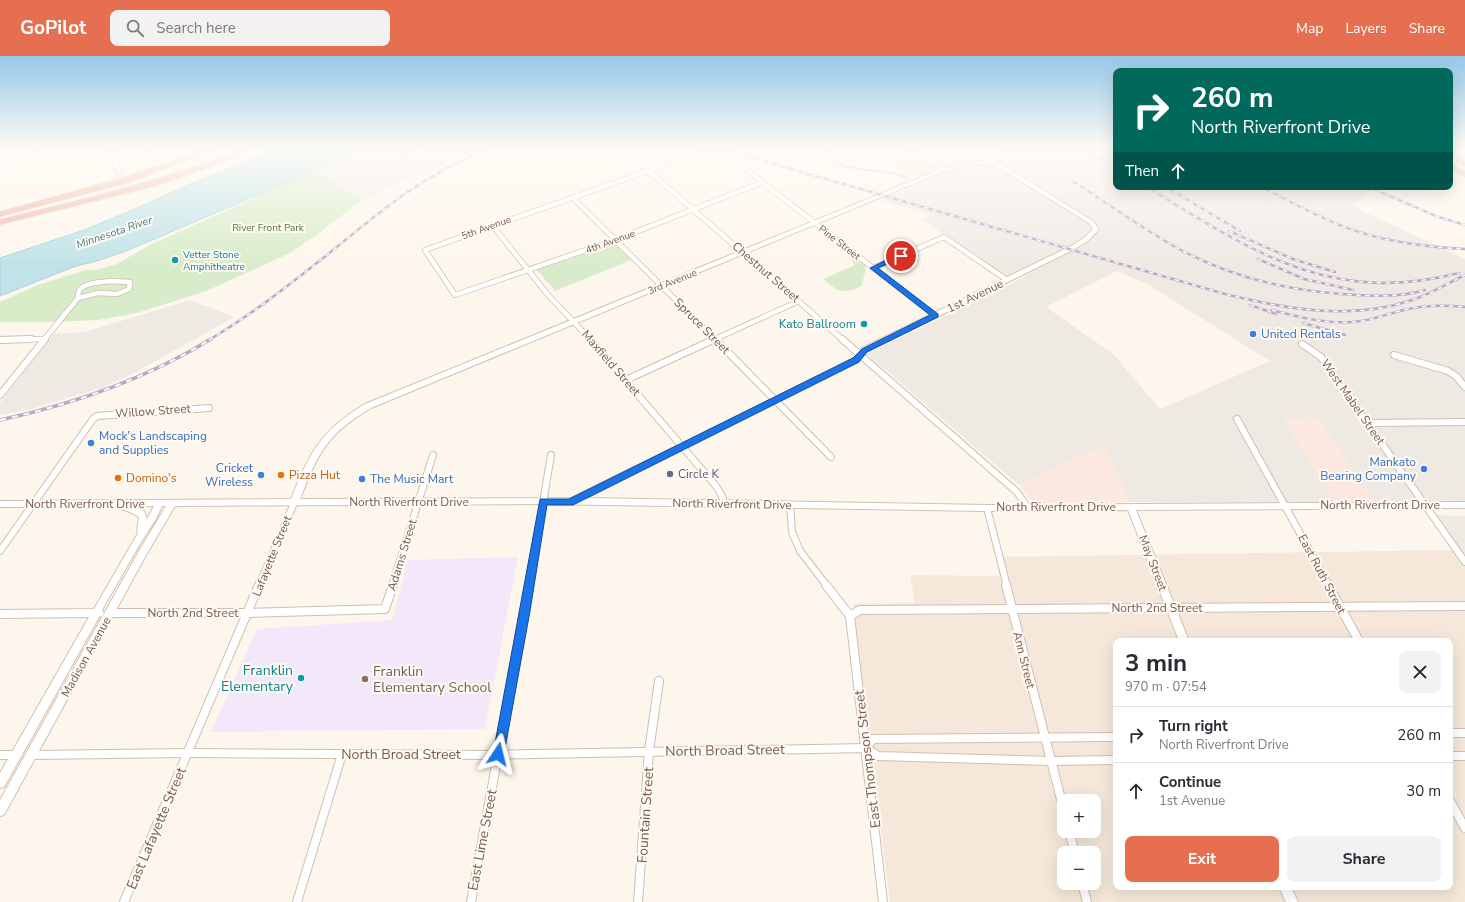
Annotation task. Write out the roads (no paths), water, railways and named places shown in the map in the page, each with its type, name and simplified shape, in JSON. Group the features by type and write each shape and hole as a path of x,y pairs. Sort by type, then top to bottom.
{"highway":[{"path":"0,214 92,189"},
{"path":"0,222 132,189"}],"street":[{"name":"5th Avenue","path":"455,295 425,250 591,189"},
{"name":"Chestnut Street","path":"669,189 1017,492 1028,508"},
{"name":"4th Avenue","path":"455,295 615,240 744,189"},
{"name":"Pine Street","path":"773,189 935,316"},
{"name":"3rd Avenue","path":"334,429 357,412 379,400 743,253 896,189"},
{"name":"1st Avenue","path":"570,502 856,360 864,350 1086,240 1096,229 1091,222 1037,189"},
{"name":"Spruce Street","path":"572,196 831,457"},
{"name":"Maxfield Street","path":"492,225 549,296 574,321 682,446 719,491 724,504"},
{"path":"873,268 944,237 1007,280"},
{"path":"0,395 78,298 81,289 111,280 130,282 129,289 115,296 96,294 78,298"},
{"path":"626,380 798,301"},
{"path":"0,340 44,339"},
{"name":"West Mabel Street","path":"1302,344 1321,357 1465,562"},
{"path":"1394,356 1448,371 1456,376 1465,387"},
{"name":"Willow Street","path":"32,505 90,422 97,416 209,408"},
{"name":"East Ruth Street","path":"1237,419 1357,638"},
{"path":"1367,422 1465,422"},
{"name":"Lafayette Street","path":"188,753 314,456 319,445 334,429"},
{"name":"Adams Street","path":"385,609 433,455"},
{"name":"East Lime Street","path":"471,902 525,611 551,455"},
{"name":"North Riverfront Drive","path":"0,504 543,501 987,508 1465,505"},
{"path":"117,504 137,510 142,514 144,520 138,540"},
{"name":"Madison Avenue","path":"0,783 96,613 138,540 154,517 160,504"},
{"name":"Madison Avenue","path":"0,811 172,504"},
{"path":"0,551 32,505"},
{"path":"790,505 792,532 800,551 850,616"},
{"name":"May Street","path":"1131,507 1183,638"},
{"name":"Ann Street","path":"987,508 1011,609 1060,794"},
{"name":"North 2nd Street","path":"850,616 860,610 1465,606"},
{"name":"North 2nd Street","path":"0,614 248,613 385,609"},
{"name":"East Thompson Street","path":"850,616 884,902"},
{"name":"Fountain Street","path":"638,902 649,751 659,680"},
{"path":"1453,734 1465,733"},
{"name":"North Broad Street","path":"866,748 873,739 1113,736"},
{"name":"North Broad Street","path":"31,755 188,753 498,754 866,748 878,756 1051,761 1113,760"},
{"name":"East Lafayette Street","path":"124,902 188,753"},
{"path":"297,902 342,754"},
{"path":"0,755 16,755"},
{"path":"1453,756 1465,756"},
{"path":"1453,806 1465,828"},
{"path":"1084,890 1087,902"},
{"path":"1286,890 1292,902"}],"water":[{"name":"Minnesota River","path":"178,189 271,189 126,251 97,261 76,266 0,296 0,258 84,230"}],"railway":[{"path":"209,340 270,299 383,210 412,189"},
{"path":"862,189 1225,294 1295,308 1342,311 1366,310 1389,306 1419,298 1465,275"},
{"path":"1085,189 1179,249 1198,259 1237,274 1278,285 1341,294 1373,296 1415,293 1425,290"},
{"path":"1152,190 1222,232 1258,251 1294,266 1331,277 1371,282 1413,281 1459,273"},
{"path":"1171,190 1240,231"},
{"path":"1267,190 1325,219 1361,233 1405,243 1465,249"},
{"path":"1376,190 1436,216 1465,225"},
{"path":"1229,231 1293,259 1335,272"},
{"path":"1258,259 1304,279 1353,290"},
{"path":"1250,305 1276,314"},
{"path":"1272,310 1312,319 1333,322 1353,322 1419,307 1465,307"},
{"path":"1303,323 1345,335"},
{"path":"0,420 28,414 82,398 109,388 161,366 211,339"}],"place":[{"name":"Vetter Stone Amphitheatre","path":"175,260"},
{"name":"Kato Ballroom","path":"864,324"},
{"name":"United Rentals","path":"1253,334"},
{"name":"Mock's Landscaping and Supplies","path":"91,443"},
{"name":"Mankato Bearing Company","path":"1424,469"},
{"name":"Circle K","path":"670,474"},
{"name":"Cricket Wireless","path":"261,475"},
{"name":"Pizza Hut","path":"281,475"},
{"name":"Domino's","path":"118,478"},
{"name":"The Music Mart","path":"362,479"},
{"name":"Franklin Elementary","path":"301,678"},
{"name":"Franklin Elementary School","path":"365,679"}],"park label":[{"name":"River Front Park","path":"268,227"}]}
